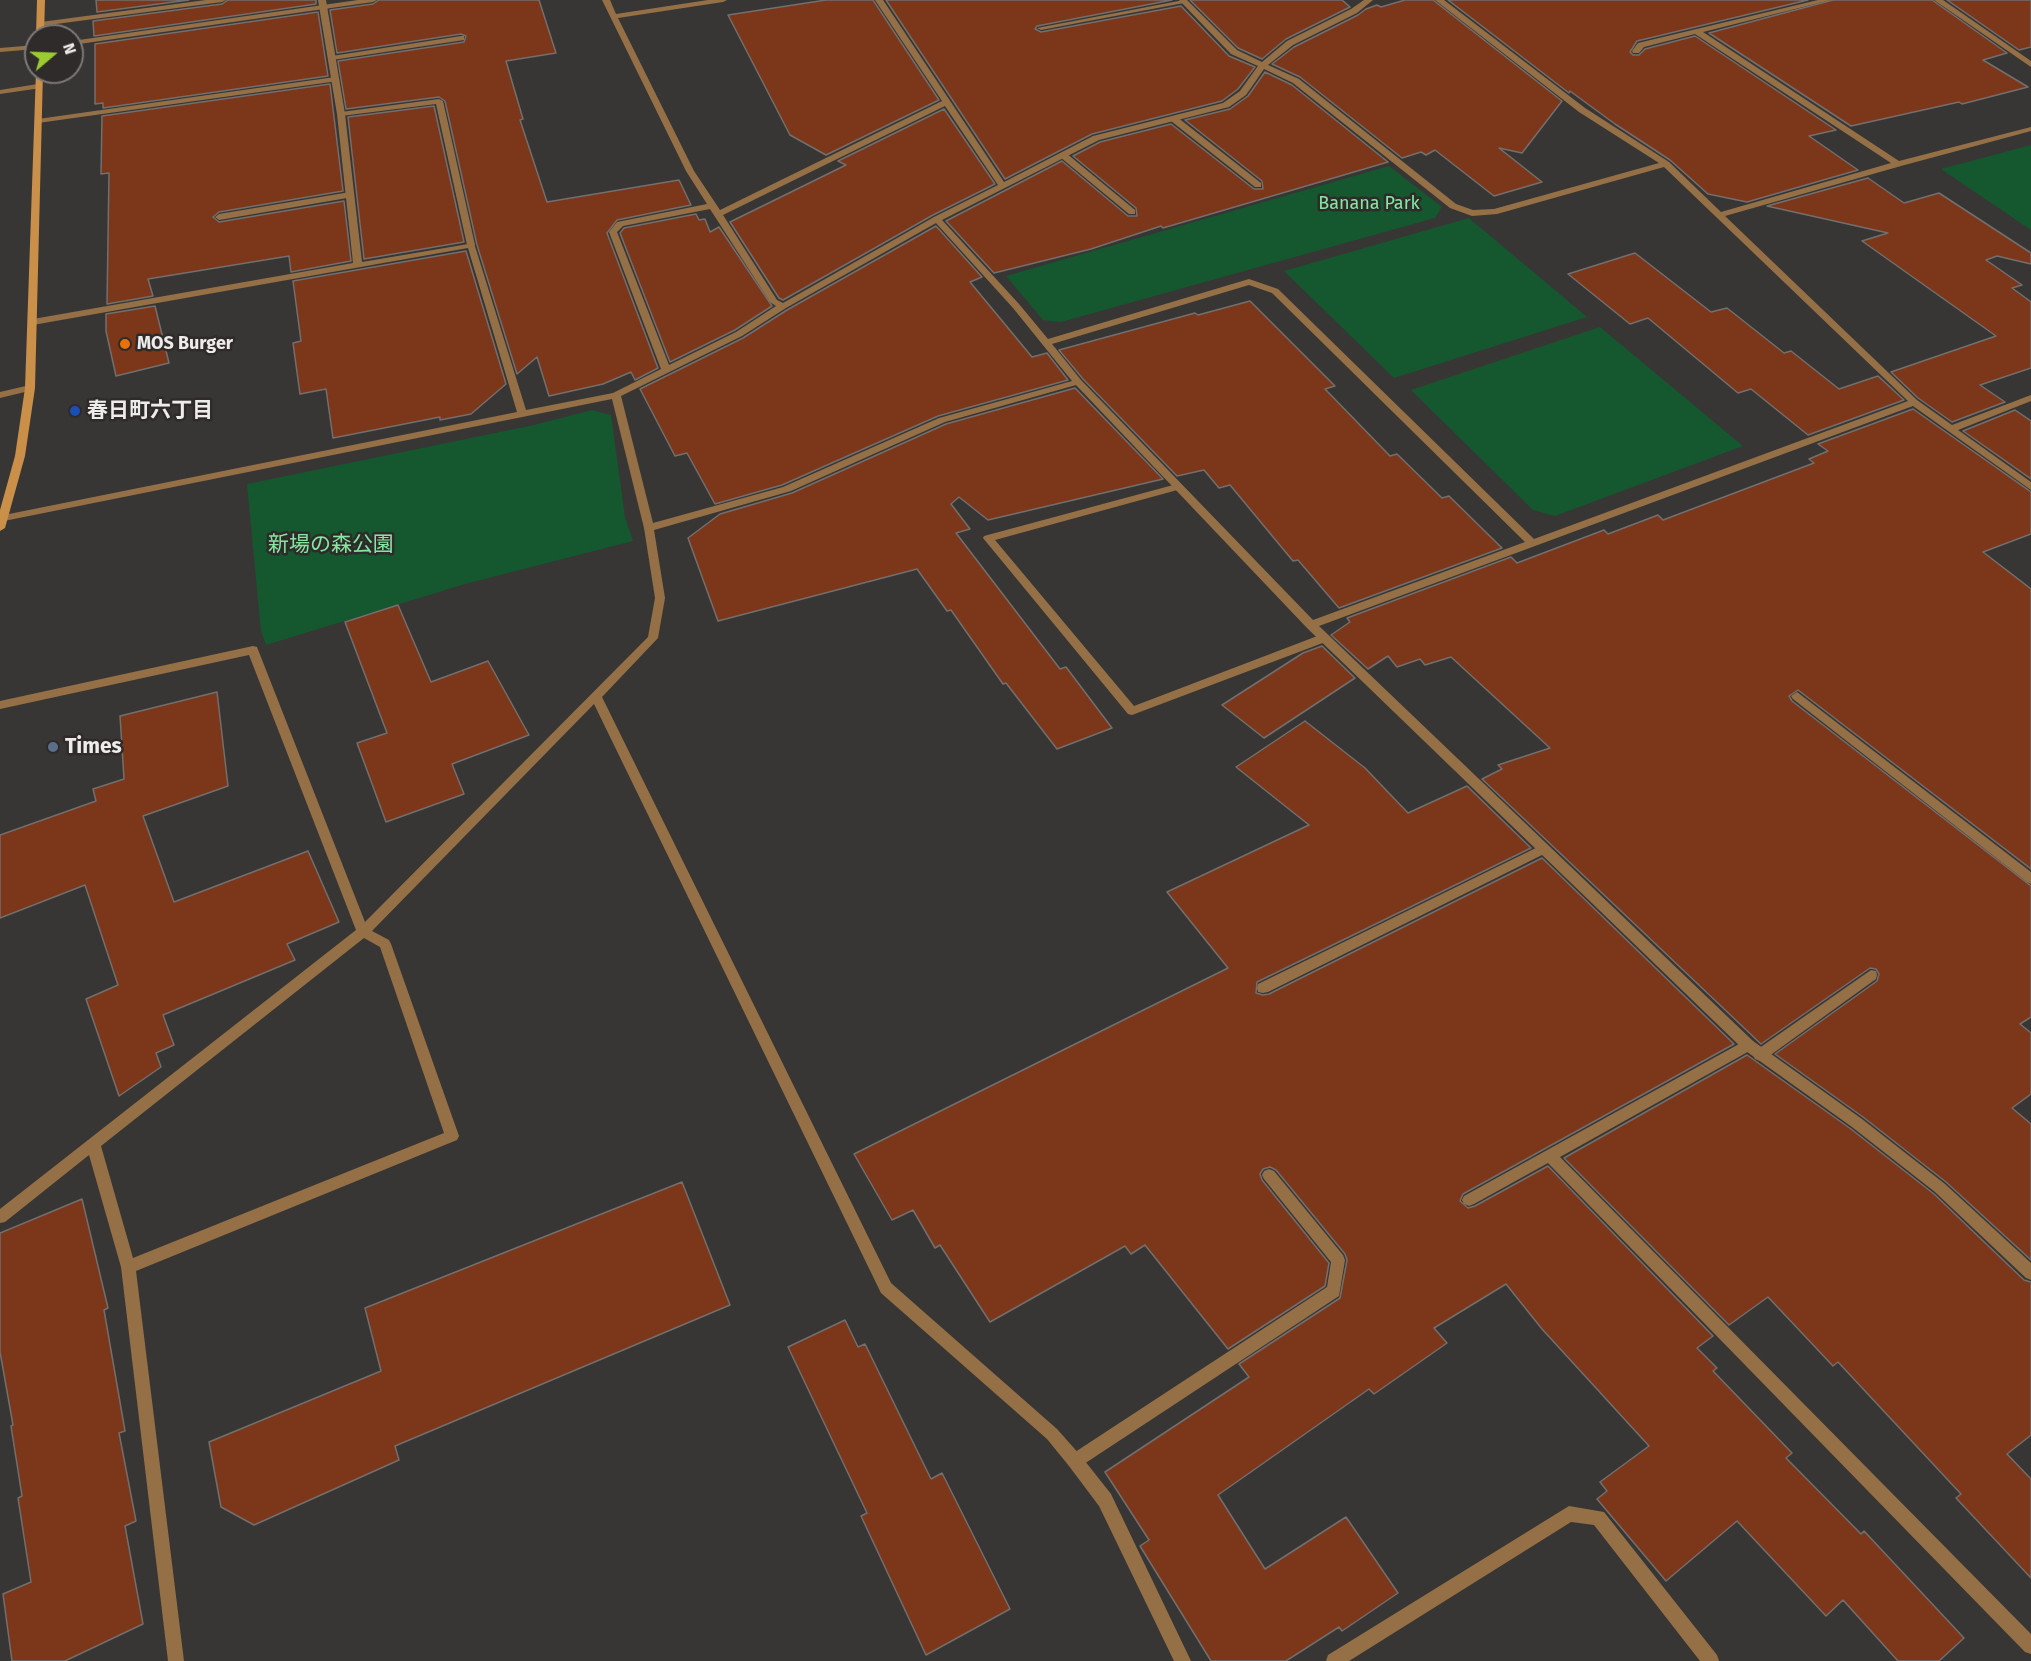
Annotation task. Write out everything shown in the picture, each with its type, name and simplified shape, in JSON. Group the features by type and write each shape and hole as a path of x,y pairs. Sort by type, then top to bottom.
{"main road":[{"path":"41,0 41,24"},
{"path":"0,528 20,456 30,388 38,84"}],"street":[{"path":"41,24 222,0"},
{"path":"84,41 323,4 373,0"},
{"path":"606,0 690,171 774,302 783,306"},
{"path":"615,16 723,0"},
{"path":"879,0 1002,185"},
{"path":"4,518 616,395 739,334 783,306 937,219 1096,138 1226,105 1243,93 1262,66 1290,43 1354,11 1369,0"},
{"path":"1439,0 1582,110 1666,164 1914,402 2031,487"},
{"path":"1636,51 1641,45 1827,0"},
{"path":"1938,0 2031,65"},
{"path":"1041,28 1184,1 1234,52 1296,81 1453,206 1472,213 1494,212 1666,164"},
{"path":"323,4 341,114 358,265"},
{"path":"1697,32 1898,164"},
{"path":"332,58 460,38"},
{"path":"0,50 24,48"},
{"path":"38,121 335,79"},
{"path":"0,92 38,87"},
{"path":"341,114 439,101 471,245 523,415"},
{"path":"666,371 613,232 620,224 715,210 947,102"},
{"path":"1174,119 1258,185"},
{"path":"1719,215 2031,129"},
{"path":"1063,155 1132,212"},
{"path":"219,217 350,195"},
{"path":"937,219 1016,306 1078,382 1324,638 1748,1045 1857,1123 1940,1188 2031,1273"},
{"path":"33,322 471,245"},
{"path":"1046,343 1250,282 1275,291 1532,543"},
{"path":"649,528 788,489 942,420 1078,382"},
{"path":"0,395 30,388"},
{"path":"0,1217 363,932 653,638 660,598 649,528 616,395"},
{"path":"1951,429 2031,398"},
{"path":"1311,625 1914,402"},
{"path":"1177,487 988,538 1132,711 1324,638"},
{"path":"0,705 253,650 363,932 385,944 452,1136 128,1267"},
{"path":"596,696 886,1287 1052,1434 1105,1500 1183,1661"},
{"path":"1797,696 2031,879"},
{"path":"1263,988 1544,849"},
{"path":"1760,1055 1871,975"},
{"path":"1469,1200 1748,1045"},
{"path":"93,1143 128,1267 176,1661"},
{"path":"1549,1155 2031,1646"},
{"path":"1074,1461 1335,1291 1338,1260 1269,1175"},
{"path":"1334,1661 1569,1514 1598,1518 1711,1661"}],"green space":[{"path":"2031,145 2031,230 1941,169"},
{"name":"Banana Park","path":"1389,166 1442,207 1435,218 1061,322 1043,320 1006,276"},
{"path":"1469,218 1587,317 1394,378 1284,271"},
{"path":"1600,327 1743,446 1555,516 1533,510 1411,390"},
{"name":"新場の森公園","path":"592,410 611,415 625,517 633,541 465,584 266,645 261,631 247,484 534,425"}],"building":[{"path":"96,0 189,0 97,12"},
{"path":"228,0 316,0 316,4 94,36 93,21 222,4"},
{"path":"379,0 539,0 556,53 506,61 523,119 520,120 547,202 679,180 691,205 617,220 607,233 658,368 635,380 631,372 603,384 549,396 537,357 517,374 477,245 445,101 439,97 346,109 338,61 464,42 466,36 461,34 337,53 330,10 373,4"},
{"path":"826,0 873,0 939,100 826,155 790,135 728,15"},
{"path":"886,0 1172,0 1037,26 1035,29 1041,32 1181,6 1229,56 1255,67 1238,89 1222,101 1092,134 1005,179"},
{"path":"1190,0 1342,0 1350,7 1286,39 1262,59 1238,48"},
{"path":"1405,0 1433,0 1562,101 1522,153 1499,148 1542,182 1494,196 1435,150 1426,155 1421,152 1402,158 1300,77 1272,64 1294,47 1366,9"},
{"path":"1448,0 1808,0 1637,41 1630,52 1633,55 1639,55 1645,49 1695,36 1836,130 1809,136 1858,170 1747,202 1708,194 1670,160 1570,91 1569,93"},
{"path":"1833,0 1932,0 2007,53 1983,60 2028,87 1962,104 1959,102 1851,126 1709,33"},
{"path":"1947,0 2031,0 2031,47 2019,50"},
{"path":"318,12 328,76 103,108 103,103 95,104 95,44"},
{"path":"1265,72 1292,85 1388,162 1163,228 1161,226 1091,249 994,273 946,221 1062,161 1128,216 1137,216 1136,208 1073,156 1100,142 1171,124 1254,189 1263,189 1262,181 1185,120 1230,109 1248,96"},
{"path":"330,84 343,191 219,212 213,217 219,222 344,201 351,261 291,272 289,256 148,279 153,296 107,304 109,173 101,174 102,116"},
{"path":"434,106 464,242 364,259 348,117"},
{"path":"944,109 995,184 933,215 783,300 779,298 730,222 846,165 838,161"},
{"path":"1868,178 1904,203 1939,193 2031,253 2031,264 1997,256 1986,260 2022,285 2012,288 2031,302 2031,368 1980,385 2005,402 1952,422 1918,398 1891,372 1996,336 1862,241 1888,233 1767,206"},
{"path":"696,214 699,220 705,219 710,232 719,227 772,306 735,330 670,362 620,233 624,228"},
{"path":"936,226 982,277 970,282 1032,357 1047,353 1068,380 938,416 782,485 715,504 687,453 675,456 640,389 743,338 787,310"},
{"path":"466,251 506,384 471,414 440,420 440,417 333,438 326,389 300,394 293,343 301,341 293,281"},
{"path":"1635,253 1711,312 1727,308 1784,353 1791,351 1839,389 1878,376 1904,400 1808,435 1751,389 1738,393 1648,318 1630,324 1568,274"},
{"path":"1250,301 1335,386 1325,389 1390,456 1397,454 1442,498 1449,496 1502,548 1339,608 1298,560 1293,561 1230,485 1219,488 1204,470 1177,476 1083,379 1059,350 1195,313 1198,315"},
{"path":"155,306 169,363 116,376 106,331 106,314"},
{"path":"1075,388 1163,479 988,520 959,497 951,504 970,529 956,533 1060,669 1066,667 1112,728 1057,749 1006,683 1003,684 951,610 947,611 917,569 718,621 688,538 720,514 792,493 946,424"},
{"path":"1913,409 2031,492 2031,534 1983,552 2031,589 2031,869 1798,690 1789,696 1792,701 2031,886 2031,1017 2020,1024 2031,1033 2031,1094 2012,1108 2031,1124 2031,1260 1946,1182 1863,1117 1775,1054 1877,981 1879,974 1876,969 1870,968 1761,1044 1482,779 1502,769 1498,765 1550,748 1451,657 1425,665 1420,659 1397,667 1388,656 1368,669 1331,635 1350,622 1347,618 1511,557 1517,563 1604,530 1608,534 1658,515 1663,520 1814,463 1809,459 1828,451 1818,444"},
{"path":"2015,410 2031,421 2031,479 1963,431"},
{"path":"398,605 431,682 488,661 529,735 452,764 464,794 386,822 357,743 387,733 345,622"},
{"path":"1322,646 1355,678 1264,738 1222,705 1303,653"},
{"path":"217,692 228,786 143,816 174,902 308,851 339,922 287,944 295,960 163,1015 174,1045 156,1053 161,1067 119,1096 86,999 118,985 85,885 0,918 0,835 96,801 93,789 124,779 120,716"},
{"path":"1305,721 1365,768 1408,813 1467,786 1531,848 1257,982 1256,993 1269,994 1542,858 1734,1044 1463,1194 1460,1201 1468,1208 1475,1206 1548,1166 1713,1336 1697,1348 1717,1368 1713,1371 1792,1453 1786,1458 1861,1534 1864,1531 1964,1638 1939,1661 1898,1661 1843,1600 1826,1616 1737,1521 1666,1581 1597,1499 1607,1491 1600,1482 1649,1446 1542,1329 1506,1284 1434,1328 1447,1343 1374,1394 1369,1389 1218,1495 1265,1569 1346,1517 1398,1593 1342,1631 1339,1627 1286,1661 1211,1661 1140,1546 1149,1540 1105,1472 1249,1377 1239,1364 1340,1298 1347,1260 1345,1254 1276,1170 1270,1167 1263,1169 1260,1174 1262,1180 1329,1263 1325,1286 1228,1349 1145,1245 1131,1254 1125,1246 990,1322 940,1245 935,1248 913,1210 892,1220 854,1154 1228,968 1167,892 1309,825 1236,767"},
{"path":"1747,1055 1851,1129 1934,1194 2024,1280 2031,1282 2031,1435 2007,1454 2031,1479 2031,1578 1956,1498 1961,1494 1838,1362 1833,1366 1768,1297 1729,1325 1564,1158"},
{"path":"682,1182 730,1305 395,1446 399,1460 254,1525 221,1507 209,1442 381,1371 365,1308"},
{"path":"82,1199 108,1308 104,1310 125,1431 119,1433 136,1521 125,1526 143,1624 65,1661 12,1661 3,1594 31,1582 18,1498 22,1496 11,1426 13,1425 0,1352 0,1233"},
{"path":"845,1320 858,1347 865,1344 931,1479 942,1473 1010,1609 926,1655 861,1516 867,1513 788,1347"}],"place":[{"name":"MOS Burger","path":"125,344"},
{"name":"春日町六丁目","path":"75,411"},
{"name":"Times","path":"53,747"}]}
